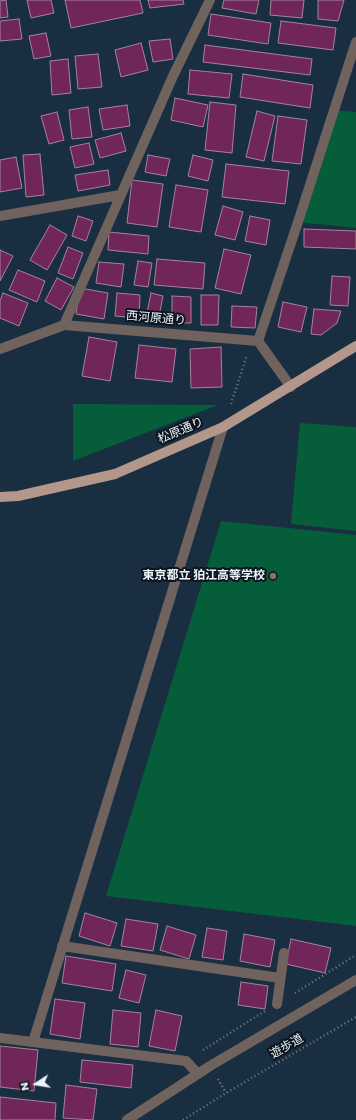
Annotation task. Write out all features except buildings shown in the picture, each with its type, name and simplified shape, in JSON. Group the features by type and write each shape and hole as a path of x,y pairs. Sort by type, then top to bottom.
{"main road":[{"name":"松原通り","path":"0,497 18,496 115,474 223,427 291,387 356,346"}],"street":[{"path":"64,325 173,76 210,0"},
{"path":"291,387 258,341 356,42"},
{"path":"0,216 120,195"},
{"name":"西河原通り","path":"0,349 64,325 258,341"},
{"path":"33,1042 223,427"},
{"path":"62,946 280,978"},
{"path":"277,1004 284,953"},
{"path":"127,1120 198,1074 356,980"},
{"path":"0,1038 186,1061 198,1074"}],"path":[{"path":"223,427 249,349 258,341"},
{"path":"182,1120 356,1017"}],"green space":[{"path":"334,110 356,112 356,228 298,222"},
{"path":"73,404 218,405 73,461"},
{"path":"300,423 356,427 356,531 291,524"},
{"name":"東京都立 狛江高等学校","path":"221,521 356,535 356,926 106,896"}],"place":[{"name":"東京都立 狛江高等学校","path":"273,576"}]}
